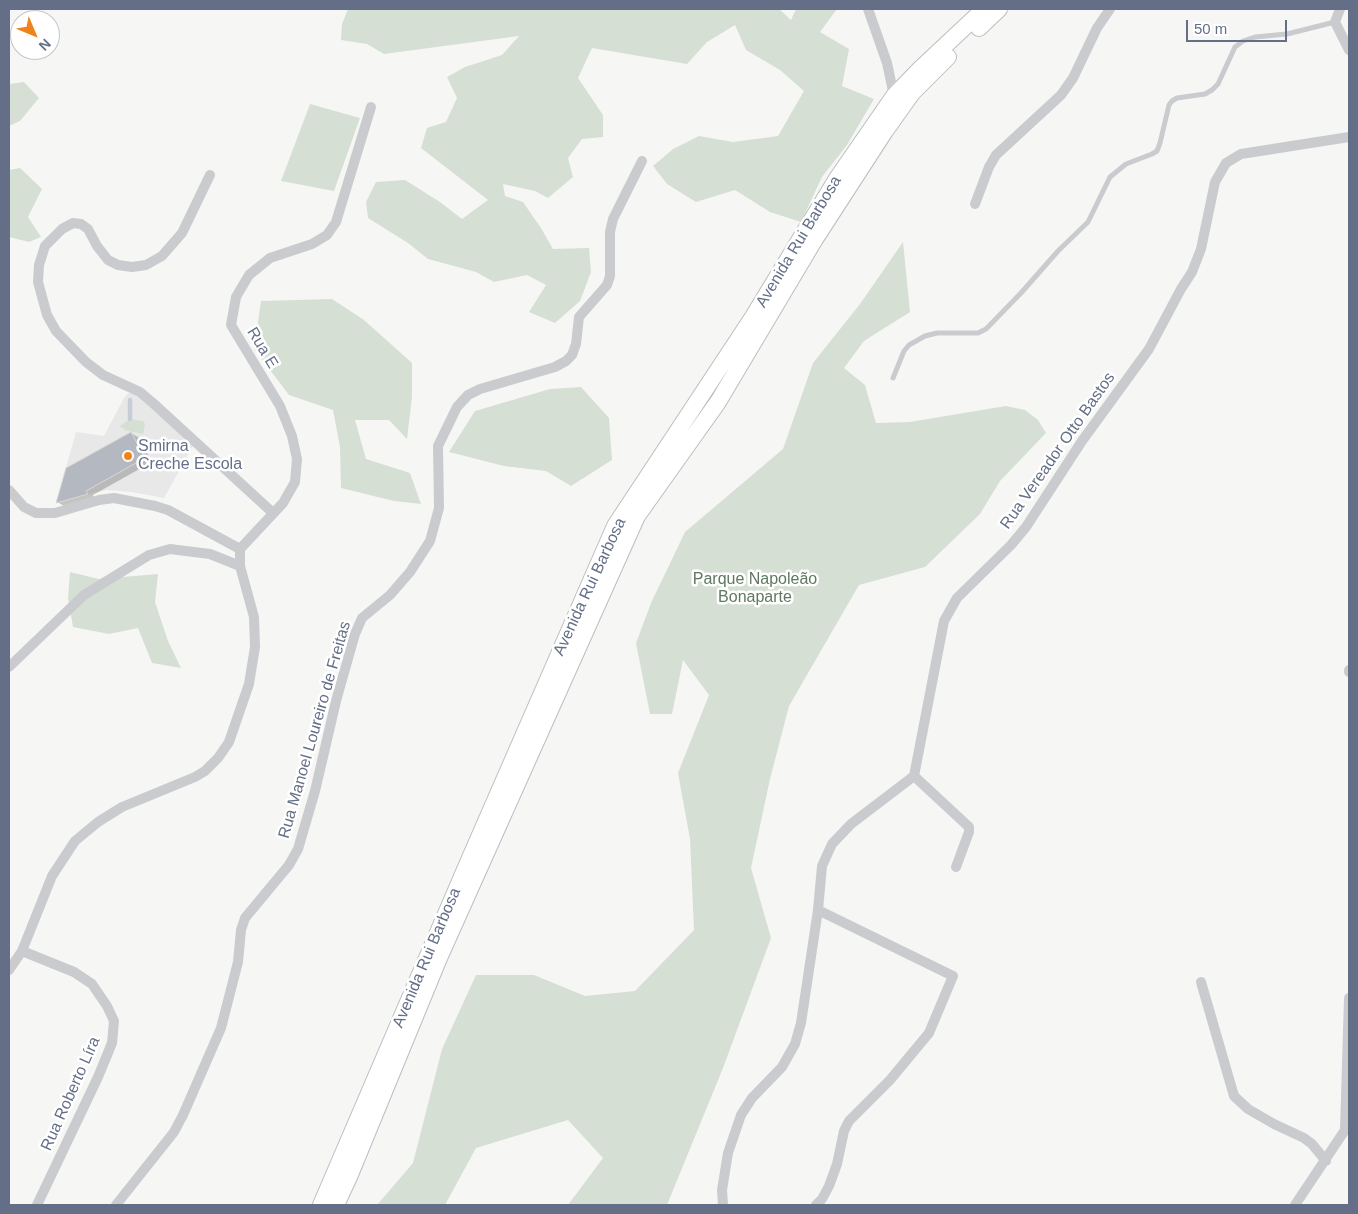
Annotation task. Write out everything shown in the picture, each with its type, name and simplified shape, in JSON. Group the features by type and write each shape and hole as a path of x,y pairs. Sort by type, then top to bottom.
{"main road":[{"name":"Avenida Rui Barbosa","path":"321,1205 615,526 753,317 838,177 894,96 984,9"},
{"name":"Avenida Rui Barbosa","path":"336,1205 443,949 637,516 718,402 815,239 912,93 999,9"}],"street":[{"path":"868,9 887,63 894,96"},
{"path":"975,204 989,167 996,155 1061,95 1073,78 1097,28 1110,9"},
{"path":"1340,9 1335,22 1349,50"},
{"name":"Rua E","path":"240,549 283,503 295,482 296,459 292,436 280,406 231,326 236,297 249,276 270,258 312,244 327,235 336,222 371,107"},
{"name":"Rua Vereador Otto Bastos","path":"914,776 944,621 957,598 1011,545 1026,527 1082,442 1148,349 1192,272 1201,249 1215,182 1226,163 1241,154 1349,136"},
{"name":"Rua Manoel Loureiro de Freitas","path":"116,1205 174,1132 183,1115 221,1028 238,962 241,930 246,918 289,865 298,849 315,791 336,701 355,634 362,618 390,595 410,572 430,541 439,508 438,446 457,407 468,395 480,389 555,367 572,355 576,344 579,317 607,285 610,276 610,232 614,219 642,161"},
{"path":"210,175 182,233 162,256 146,265 132,267 118,265 108,260 97,246 88,229 81,224 73,223 62,228 45,246 39,266 38,282 48,315 56,331 86,362 104,375 140,392 273,513"},
{"path":"9,490 24,507 36,513 55,513 99,500 114,498 156,506 168,510 240,549 240,566 254,617 255,646 249,684 229,742 218,758 205,771 195,777 122,807 98,822 75,841 52,876 22,951 9,970"},
{"path":"9,667 84,595 149,555 170,549 210,554 240,566"},
{"path":"722,1205 722,1190 728,1153 741,1115 752,1098 782,1067 795,1044 801,1023 818,910 822,866 832,844 851,824 914,776 969,827 970,832 956,867"},
{"path":"816,1205 822,1199 829,1186 838,1164 844,1130 849,1121 890,1080 929,1033 953,976 818,910"},
{"name":"Rua Roberto Líra","path":"22,951 74,972 92,984 107,1006 114,1022 112,1043 98,1077 37,1205"},
{"path":"1201,982 1234,1096 1248,1109 1312,1144 1326,1161"},
{"path":"1295,1205 1345,1130 1349,998"}],"lane":[{"path":"893,378 904,351 909,345 925,336 937,333 978,333 986,329 1058,251 1088,222 1110,177 1126,164 1157,151 1172,101 1177,98 1205,94 1218,84 1235,47 1255,37 1287,34 1335,22"}],"shaded area":[{"name":"Smirna Creche Escola","path":"134,387 194,444 164,498 132,492 106,490 56,503 76,432 104,436 124,398"}],"green space":[{"path":"348,9 779,9 791,20 796,9 837,9 820,32 849,49 842,86 874,99 847,145 822,177 801,222 770,212 735,190 696,202 667,184 653,166 673,149 699,136 733,142 778,136 804,91 780,70 746,50 735,25 707,42 687,64 592,48 578,78 603,115 603,137 582,139 568,158 573,177 548,198 535,191 503,184 505,196 523,202 553,249 589,248 591,272 580,301 555,323 529,312 546,285 527,275 494,282 476,272 428,259 408,243 368,218 366,202 376,182 405,180 440,202 462,219 488,200 421,148 427,128 446,122 457,98 447,77 465,67 502,55 519,36 384,54 367,44 341,40 342,24"},
{"path":"24,82 39,98 20,121 9,126 9,84"},
{"path":"310,104 360,118 334,191 281,181"},
{"path":"20,168 42,189 28,217 41,237 29,242 9,237 9,170"},
{"name":"Parque Napoleão Bonaparte","path":"903,242 910,312 864,341 844,368 865,385 876,423 910,422 1006,406 1025,410 1038,420 1046,433 1000,481 980,514 925,567 859,585 789,706 770,779 751,868 771,938 723,1068 667,1205 568,1205 603,1158 568,1120 476,1148 445,1205 377,1205 413,1163 442,1049 476,975 534,975 585,996 635,991 694,930 690,839 678,773 709,695 683,660 672,714 650,714 636,643 651,603 685,532 783,449 813,363 860,304"},
{"path":"332,299 364,320 412,363 412,397 407,439 389,420 355,420 366,459 410,473 421,504 394,501 341,488 340,447 333,410 289,395 254,349 261,301"},
{"path":"581,387 609,418 612,460 571,486 546,471 504,466 449,452 475,411 550,389"},
{"path":"130,419 143,421 145,424 143,434 119,427"},
{"path":"70,572 99,579 158,574 155,602 168,641 181,668 152,663 138,628 109,634 73,627 68,598"}],"building":[{"path":"131,432 145,458 86,491 88,494 56,503 66,468"}],"waterway":[{"path":"130,400 130,419"}],"place":[{"name":"Smirna Creche Escola","path":"128,456"}]}
